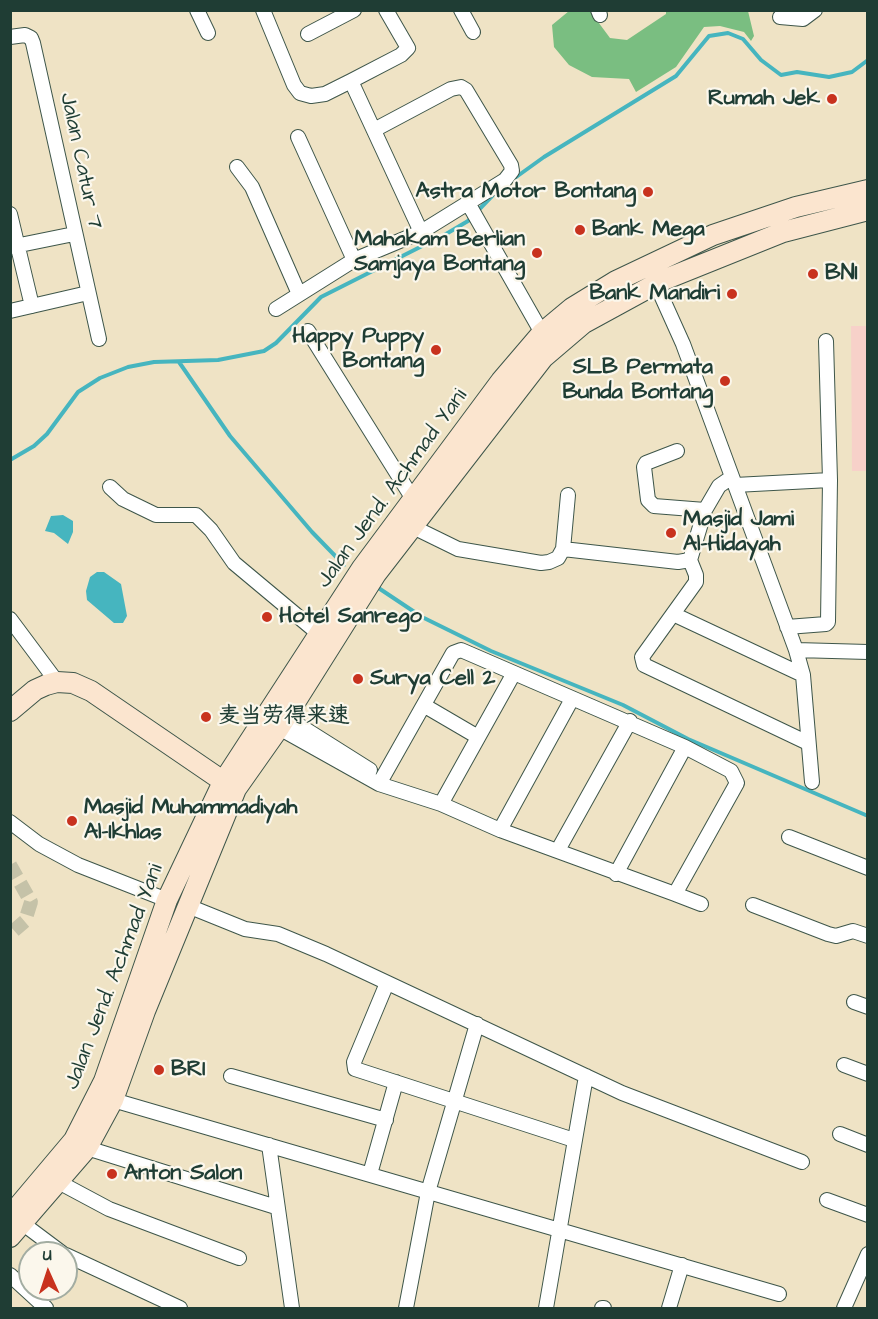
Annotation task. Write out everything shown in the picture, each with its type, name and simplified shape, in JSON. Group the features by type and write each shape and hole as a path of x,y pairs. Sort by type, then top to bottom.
{"street":[{"path":"197,10 208,33"},
{"path":"262,10 294,85 300,93 311,96 354,88 408,48 386,10"},
{"path":"308,34 354,10"},
{"path":"461,10 473,32"},
{"path":"780,17 803,19 815,10"},
{"name":"Jalan Catur 7","path":"10,37 25,35 31,38 99,339"},
{"path":"276,309 354,260 473,213 512,171 511,165 466,90 459,87 372,126"},
{"path":"354,88 421,232"},
{"path":"298,137 354,260"},
{"path":"237,167 252,187 299,294"},
{"name":"Jalan Jend. Achmad Yani","path":"14,1226 52,1179 87,1148 113,1100 145,1011 188,906 228,789 282,722 361,583 413,499 501,381 542,333 572,308 648,265 713,235 796,207 867,190"},
{"name":"Jalan Jend. Achmad Yani","path":"52,1179 104,1081 167,900 228,789 319,634 411,526 543,358 584,323 682,272 783,232 867,210"},
{"path":"473,213 542,333"},
{"path":"10,214 14,246 32,306"},
{"path":"14,246 74,234"},
{"path":"672,254 682,272"},
{"path":"648,265 683,344 796,650 803,675 812,782"},
{"path":"10,311 88,293"},
{"path":"308,331 413,499"},
{"path":"787,627 828,622 830,480 826,341"},
{"path":"677,451 644,467 648,500 654,506 705,510"},
{"path":"808,743 644,665 642,657 696,582 696,575 690,560 705,510 719,486 734,481 830,480"},
{"path":"111,487 123,499 156,514 196,515 211,530 234,563 319,634"},
{"path":"411,526 446,544 472,553 541,563 558,558 563,549 568,495"},
{"path":"563,549 678,562 690,560"},
{"path":"673,614 803,675"},
{"path":"10,619 65,683 228,789"},
{"path":"381,781 457,651 467,650 572,699 630,721 731,771 736,783 675,894"},
{"path":"796,650 867,652"},
{"path":"441,804 514,673"},
{"path":"10,711 34,690 65,683"},
{"path":"500,830 572,699"},
{"path":"425,706 478,737"},
{"path":"558,850 630,721"},
{"path":"282,722 395,788 616,874 701,904"},
{"path":"616,874 686,747"},
{"path":"10,822 39,844 73,862 167,900"},
{"path":"789,837 867,867"},
{"path":"753,905 828,934 836,936 854,931 867,936"},
{"path":"188,906 245,929 278,934 672,1115 802,1162"},
{"path":"387,983 353,1064 357,1071 574,1140"},
{"path":"854,1002 867,1007"},
{"path":"406,1308 428,1192 477,1024"},
{"path":"844,1065 867,1074"},
{"path":"231,1076 386,1120"},
{"path":"546,1308 586,1076"},
{"path":"370,1174 396,1082"},
{"path":"113,1100 560,1228 779,1294"},
{"path":"840,1134 867,1145"},
{"path":"268,1145 292,1308"},
{"path":"87,1148 276,1207"},
{"path":"52,1179 109,1209 239,1258"},
{"path":"827,1200 867,1215"},
{"path":"14,1226 41,1241"},
{"path":"844,1308 867,1254"},
{"path":"78,1261 180,1308"},
{"path":"669,1308 682,1265"},
{"path":"10,1275 46,1308"}],"shaded area":[{"path":"851,326 867,326 867,471 852,471"}],"green space":[{"path":"569,11 590,11 610,38 627,40 666,14 666,11 748,11 754,36 751,41 744,32 720,26 704,27 676,67 636,92 629,79 592,77 569,65 554,47 552,25"}],"water":[{"path":"63,515 73,521 73,532 68,544 54,533 45,531 51,516"},
{"path":"97,572 104,572 121,584 127,616 123,623 114,623 87,600 86,591 90,577"}],"waterway":[{"path":"512,180 544,157 676,76 709,36 728,33 743,39 761,60 781,75 797,72 829,77 852,72 868,60"},
{"path":"10,460 34,446 47,434 78,392 100,378 128,367 154,362 218,360 264,351 276,343 321,297 468,221 494,194"},
{"path":"179,362 230,436 312,532 344,565"},
{"path":"377,587 422,617 491,651 623,705 688,739 868,816"}],"tunnel":[{"path":"10,865 31,902 25,921 10,934"}],"place":[{"name":"Rumah Jek","path":"832,99"},
{"name":"Astra Motor Bontang","path":"648,192"},
{"name":"Bank Mega","path":"580,230"},
{"name":"Mahakam Berlian Samjaya Bontang","path":"537,253"},
{"name":"BNI","path":"813,274"},
{"name":"Bank Mandiri","path":"732,294"},
{"name":"Happy Puppy Bontang","path":"436,350"},
{"name":"SLB Permata Bunda Bontang","path":"725,381"},
{"name":"Masjid Jami Al-Hidayah","path":"671,533"},
{"name":"Hotel Sanrego","path":"267,617"},
{"name":"Surya Cell 2","path":"358,679"},
{"name":"麦当劳得来速","path":"206,717"},
{"name":"Masjid Muhammadiyah Al-Ikhlas","path":"72,821"},
{"name":"BRI","path":"159,1070"},
{"name":"Anton Salon","path":"112,1174"}]}
